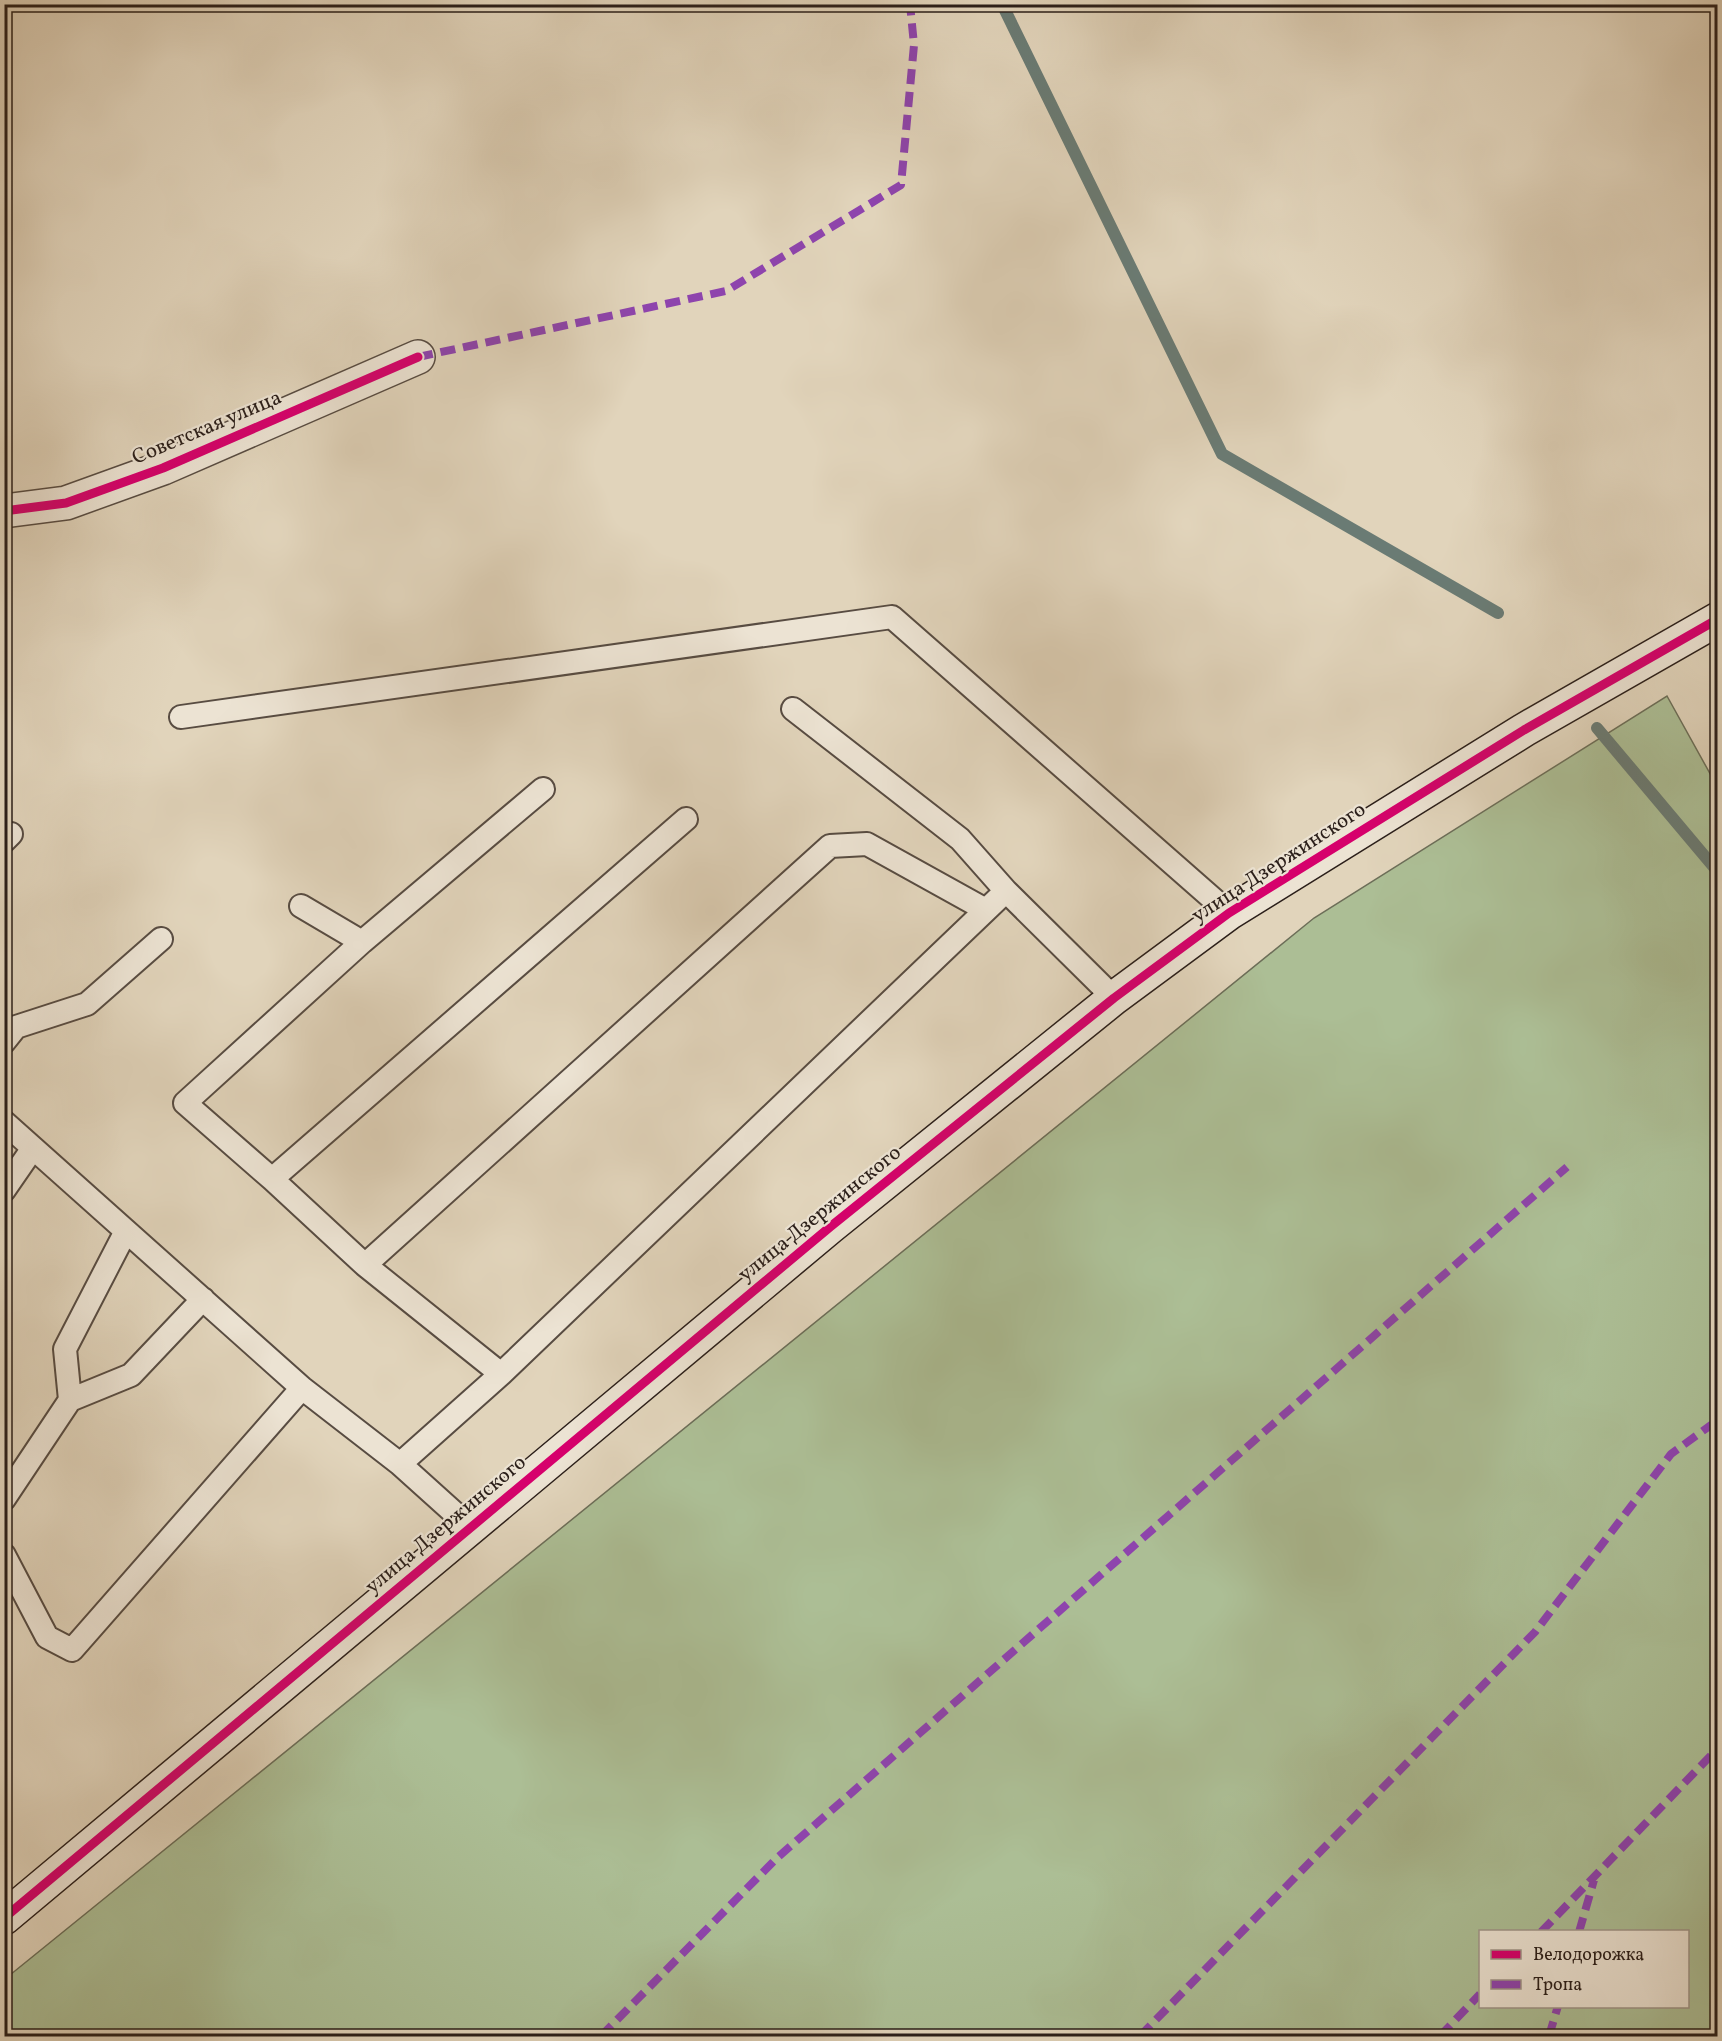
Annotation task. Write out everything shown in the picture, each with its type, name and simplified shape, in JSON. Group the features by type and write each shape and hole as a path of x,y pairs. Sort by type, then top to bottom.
{"street":[{"name":"Советская улица","path":"4,511 66,503 163,468 418,357"},
{"name":"улица Дзержинского","path":"4,1918 830,1227 1114,998 1229,913 1524,730 1718,619"}],"lane":[{"path":"181,717 892,617 1229,913"},
{"path":"793,709 960,839 1006,891 1114,998"},
{"path":"501,1374 365,1265 185,1103 362,942 543,789"},
{"path":"272,1179 686,819"},
{"path":"365,1265 830,846 867,844 986,910"},
{"path":"400,1464 501,1374 1006,891"},
{"path":"301,906 362,942"},
{"path":"4,1042 16,1027 87,1004 161,939"},
{"path":"4,1122 302,1388 400,1464 471,1528"},
{"path":"4,1190 33,1148"},
{"path":"70,1400 65,1349 126,1231"},
{"path":"4,1499 70,1400 131,1375 203,1299"},
{"path":"4,1555 47,1636 72,1650 302,1388"}],"green space":[{"path":"1667,696 1718,788 1717,2036 5,2036 5,1979 1314,918"}],"waterway":[{"path":"1002,4 1222,454 1498,613"},
{"path":"1597,728 1718,872"}],"marked path":[{"path":"418,357 726,291 901,185 914,45 910,4"},
{"path":"601,2036 777,1858 1567,1167"},
{"path":"1140,2036 1535,1632 1671,1454 1711,1425 1718,1423"},
{"path":"1543,1930 1718,1748"},
{"path":"1580,1930 1594,1880"},
{"path":"1440,2036 1479,1995"},
{"path":"1549,2036 1557,2008"}],"cycle path":[{"path":"4,511 66,503 163,468 418,357"},
{"path":"4,1918 830,1227 1114,998 1229,913 1524,730 1718,619"}]}
